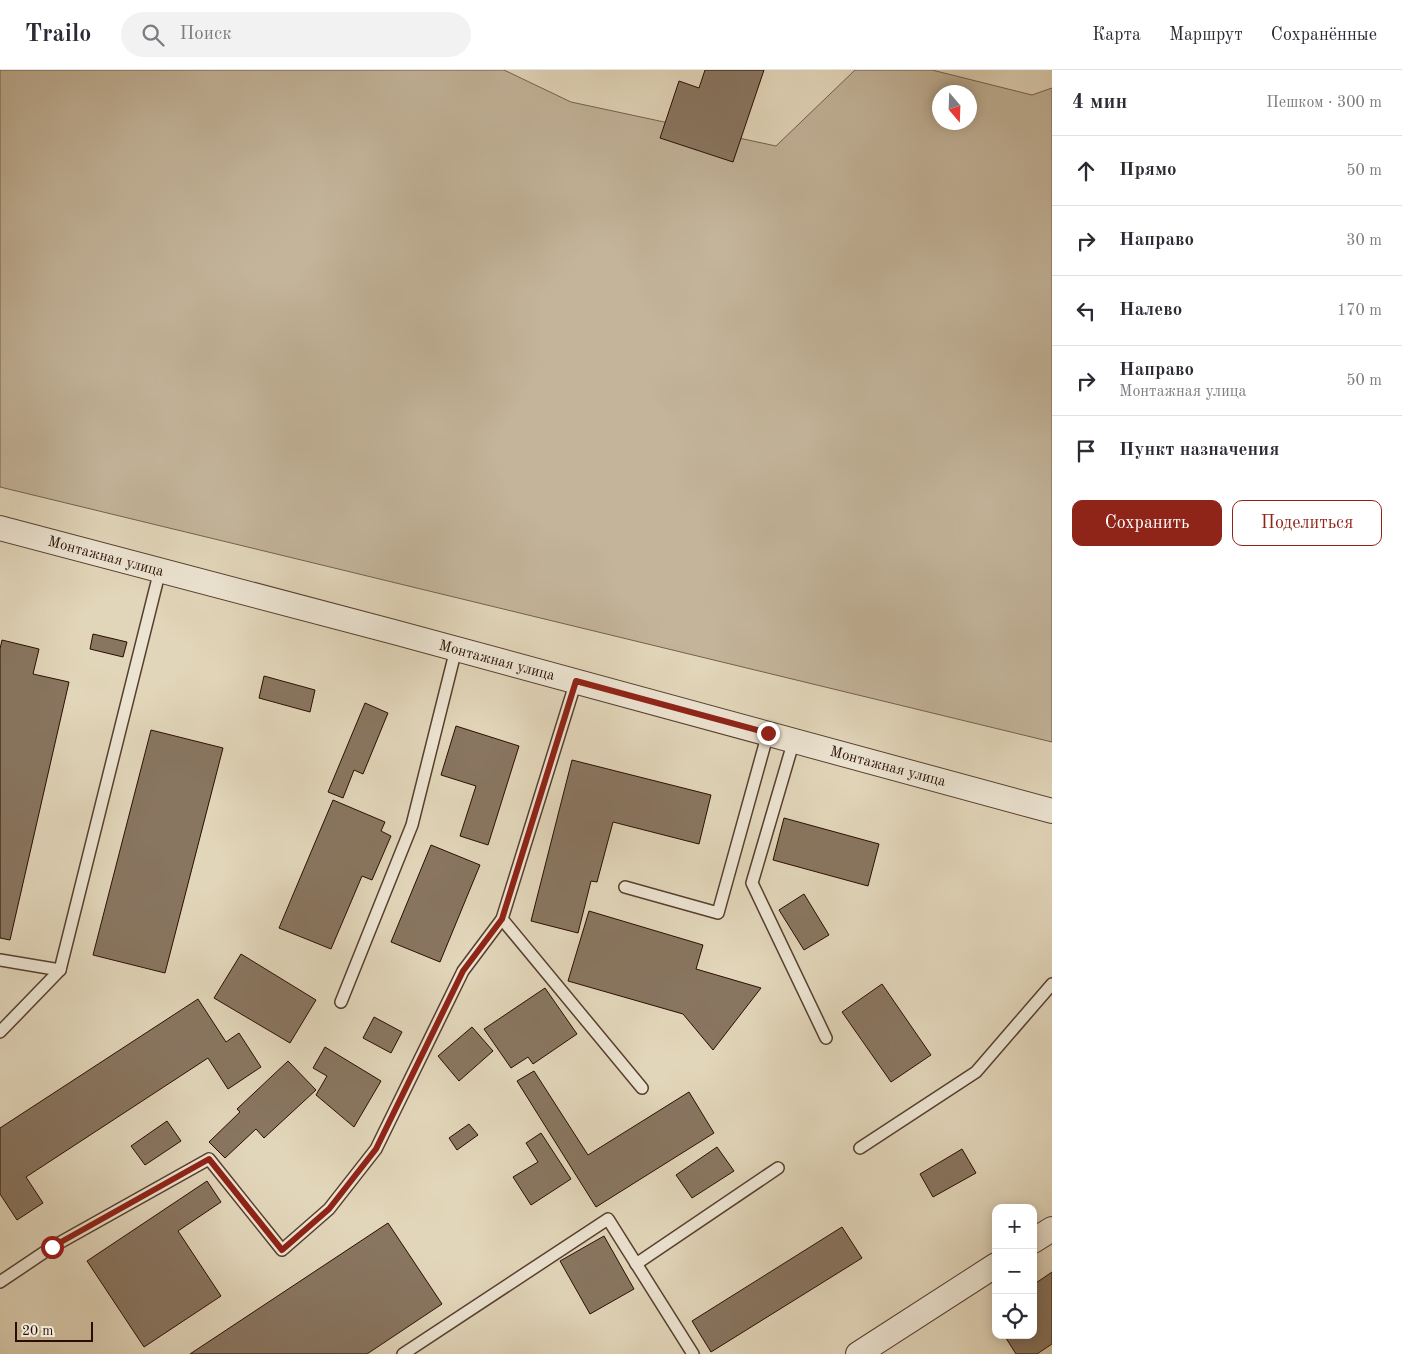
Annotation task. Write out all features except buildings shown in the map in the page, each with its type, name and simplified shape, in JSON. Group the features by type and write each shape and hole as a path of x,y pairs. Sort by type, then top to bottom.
{"street":[{"name":"Монтажная улица","path":"0,528 1052,810"},
{"path":"1037,1238 1052,1229"},
{"path":"858,1354 992,1268"}],"lane":[{"path":"0,1032 60,970 160,570"},
{"path":"341,1002 412,825 456,649"},
{"path":"0,1282 52,1247 209,1159 282,1250 329,1209 376,1149 463,971 502,919 576,681"},
{"path":"625,887 718,913 768,733"},
{"path":"794,740 752,883 826,1038"},
{"path":"502,919 642,1088"},
{"path":"0,960 60,970"},
{"path":"860,1148 976,1072 1052,984"},
{"path":"636,1264 778,1168"},
{"path":"404,1354 608,1219 693,1354"}],"shaded area":[{"path":"0,70 504,70 571,102 776,146 855,70 932,70 1032,95 1052,88 1052,742 0,487"}],"route":[{"path":"52,1247 209,1159 282,1250 329,1209 376,1149 463,971 502,919 576,681 768,733"}]}
